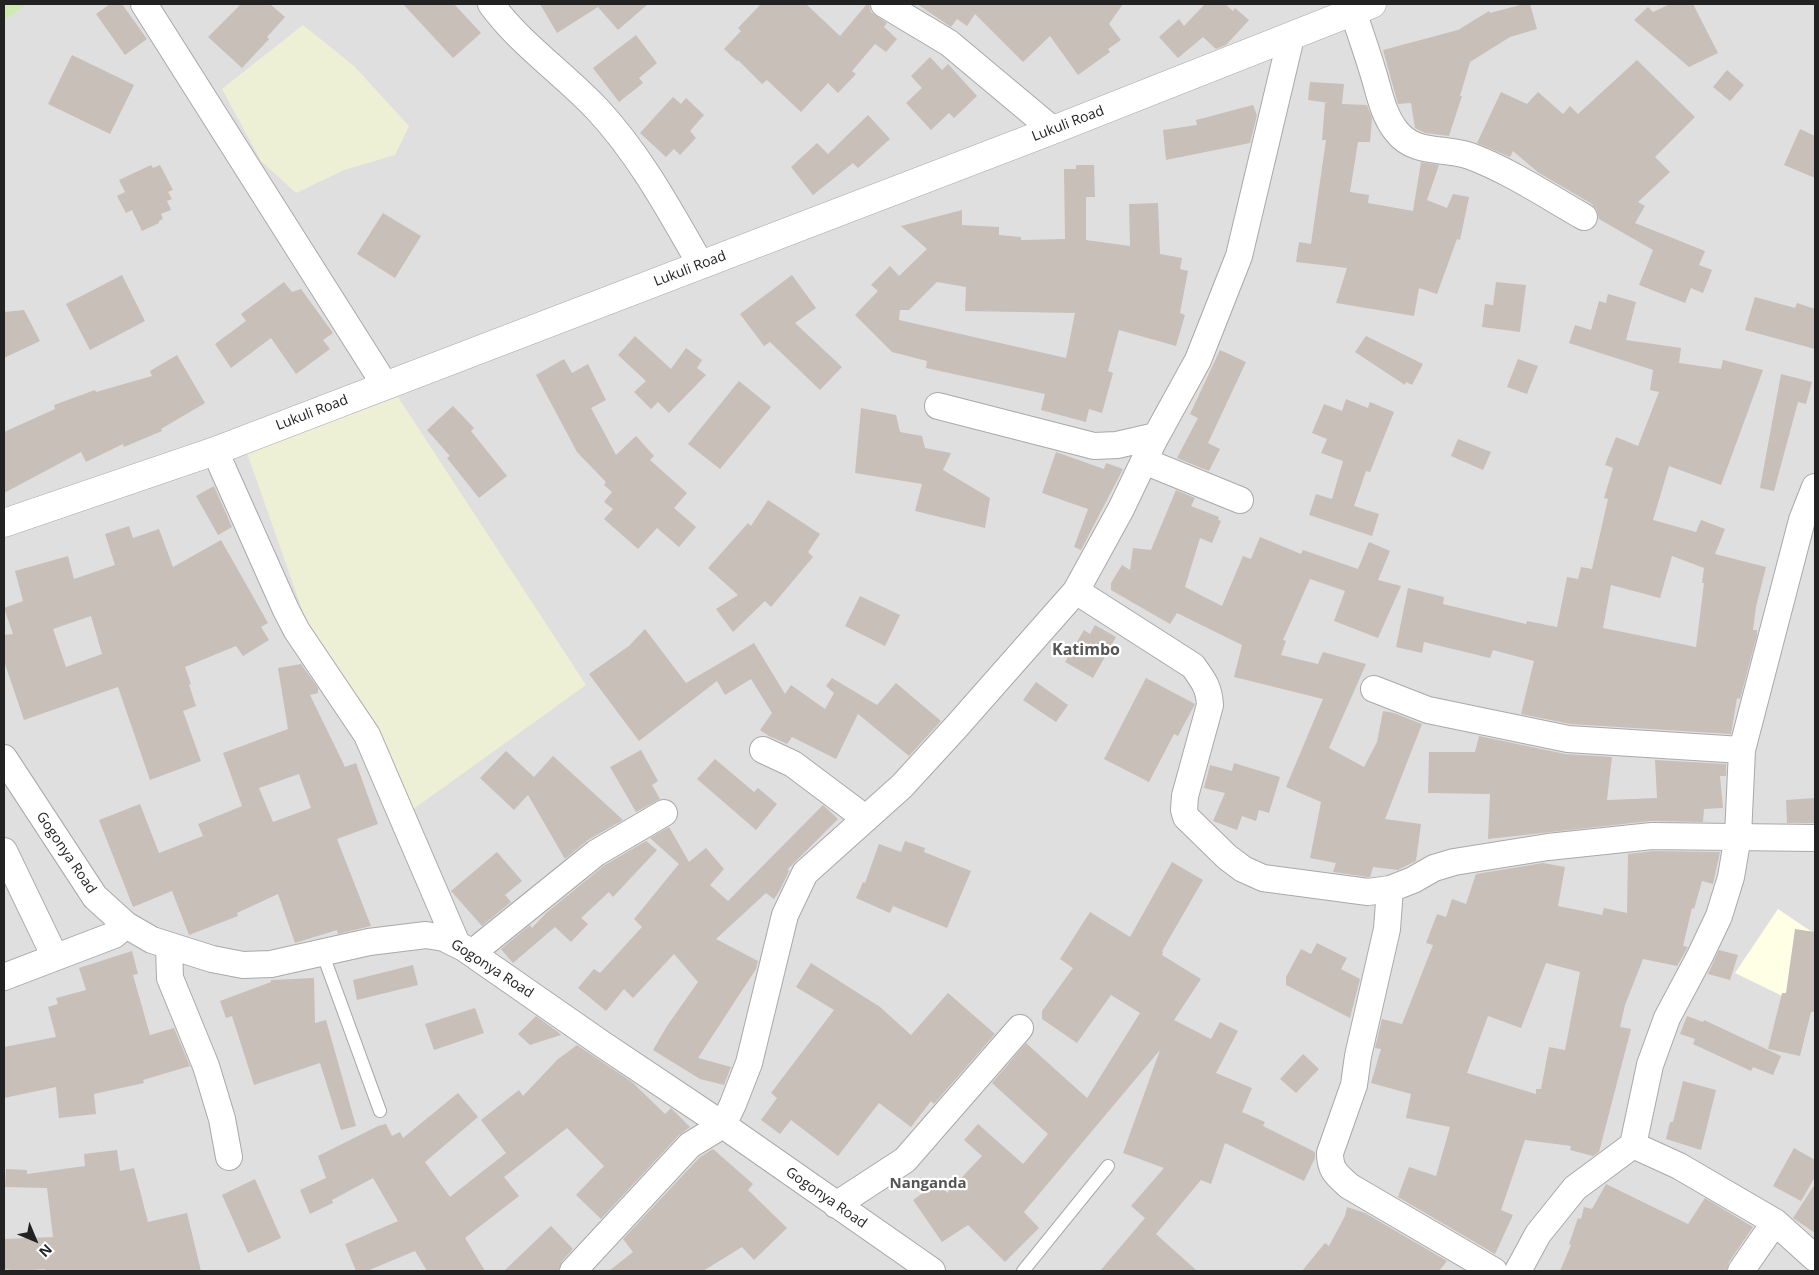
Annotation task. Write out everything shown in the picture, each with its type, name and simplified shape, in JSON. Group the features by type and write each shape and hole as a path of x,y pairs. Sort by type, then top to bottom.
{"street":[{"path":"144,4 385,385"},
{"path":"492,4 510,27 597,109 631,150 701,265"},
{"path":"884,4 949,43 1053,130"},
{"path":"1362,7 1384,112 1396,132 1408,144 1419,148 1449,151 1470,156 1519,179 1584,217"},
{"name":"Lukuli Road","path":"4,523 215,450 1053,130 1291,37 1362,7"},
{"path":"576,1270 690,1145 723,1125 749,1063 786,915 805,873 902,786 1076,591 1121,509 1156,436 1198,360 1239,256 1291,37"},
{"path":"938,406 1094,446 1117,445 1156,436"},
{"path":"215,450 297,631 367,735 464,949 596,853 664,813"},
{"path":"1144,461 1240,500"},
{"path":"1518,1271 1538,1234 1575,1188 1633,1144 1650,1064 1667,1018 1719,916 1731,877 1738,836 1742,750 1802,520 1815,487"},
{"path":"1076,591 1193,666 1204,681 1209,692 1210,705 1185,796 1184,810 1186,817 1243,869 1263,878 1368,892 1390,889 1413,880 1434,868 1454,862 1529,850 1652,836 1815,838"},
{"path":"1374,689 1428,710 1568,739 1742,750"},
{"path":"763,750 792,764 866,818"},
{"name":"Gogonya Road","path":"4,758 95,897 126,924 152,940 212,959 243,965 270,964 369,942 426,935 444,938 464,949 723,1125 932,1271"},
{"path":"4,851 54,957"},
{"path":"1390,889 1387,929 1358,1056 1354,1085 1330,1153 1330,1164 1349,1186 1494,1271"},
{"path":"4,977 114,935 126,924"},
{"path":"169,946 170,978 206,1066 222,1119 229,1157"},
{"path":"836,1205 905,1160 1020,1028"},
{"path":"1633,1144 1679,1166 1775,1222 1815,1258"},
{"path":"1741,1271 1775,1222"}],"lane":[{"path":"322,952 380,1111"},
{"path":"1023,1271 1108,1166"}],"shaded area":[{"path":"4,4 1815,4 1815,1271 4,1271"},
{"path":"303,25 354,66 409,126 395,155 344,170 296,193 261,161 222,89"},
{"path":"398,397 586,685 412,810 304,615 247,453"},
{"path":"1778,909 1815,934 1815,1012 1735,973"}],"green space":[{"path":"4,4 27,4 4,20"}],"building":[{"path":"110,4 122,4 147,39 125,55 96,14"},
{"path":"241,4 270,4 285,17 267,37 269,39 242,68 208,37"},
{"path":"403,4 454,4 481,33 453,58"},
{"path":"540,4 648,4 618,30 598,7 557,33"},
{"path":"761,4 806,4 840,36 869,4 871,12 887,23 884,27 897,39 886,52 875,44 852,71 856,74 838,93 828,83 801,112 767,80 762,84 724,49 741,31 738,28"},
{"path":"917,4 1123,4 1109,24 1121,40 1108,49 1110,52 1078,75 1050,36 1023,62 975,14 967,26 957,19 951,27"},
{"path":"1205,4 1225,4 1233,11 1235,8 1249,20 1226,45 1216,49 1203,37 1178,58 1159,37 1179,19 1184,26"},
{"path":"1530,4 1537,29 1510,37 1470,62 1460,96 1462,96 1449,136 1425,133 1415,128 1411,103 1398,104 1383,50 1458,30 1489,11 1490,13"},
{"path":"1670,4 1693,4 1718,53 1689,67 1634,20 1648,7 1653,12"},
{"path":"636,35 657,63 639,78 643,83 619,102 593,68"},
{"path":"72,55 134,85 110,134 48,104"},
{"path":"930,57 942,70 948,64 977,96 954,118 949,113 931,130 906,103 922,88 911,76"},
{"path":"1637,60 1695,117 1655,157 1670,172 1638,202 1645,206 1635,223 1705,251 1699,265 1712,270 1703,293 1691,288 1685,303 1639,285 1653,250 1599,219 1597,210 1592,204 1539,173 1513,151 1510,157 1477,143 1501,92 1527,104 1538,92 1563,114 1570,106 1578,114"},
{"path":"1727,70 1744,85 1730,101 1713,87"},
{"path":"1310,82 1344,84 1342,104 1367,105 1372,118 1370,142 1358,142 1350,192 1369,195 1368,203 1413,211 1421,162 1439,165 1427,200 1447,208 1453,194 1469,197 1460,240 1457,239 1437,294 1419,288 1414,316 1336,303 1347,268 1296,262 1299,242 1311,244 1326,140 1322,140 1325,103 1329,103 1308,100"},
{"path":"673,97 681,104 686,98 704,115 690,131 696,138 680,155 674,149 666,157 640,133"},
{"path":"1253,105 1257,115 1250,143 1166,160 1163,130 1197,125 1196,120"},
{"path":"868,115 890,139 858,168 853,163 813,195 791,167 817,143 828,154"},
{"path":"1800,129 1815,136 1815,178 1784,165"},
{"path":"151,165 153,168 160,165 173,190 168,192 172,199 167,201 171,210 161,214 163,219 159,223 142,231 132,210 126,213 117,196 125,192 119,180"},
{"path":"1076,165 1094,165 1095,197 1086,197 1086,240 1130,246 1129,204 1158,203 1160,254 1182,258 1180,269 1188,271 1180,313 1185,315 1176,346 1119,330 1108,371 1113,373 1102,413 1089,409 1086,422 1041,410 1045,394 926,368 927,361 892,352 855,315 878,291 871,285 890,266 899,276 927,249 901,226 962,210 962,225 999,227 999,235 1021,237 1021,240 1065,239 1064,169 1076,169","holes":["937,282 966,287 965,311 1075,313 1066,358 899,320 900,310 909,310"]},
{"path":"383,213 421,236 395,278 357,254"},
{"path":"122,275 145,321 90,350 66,304"},
{"path":"792,275 816,308 795,323 842,367 820,390 770,342 764,346 740,314"},
{"path":"284,282 292,292 301,289 333,333 323,340 330,349 296,374 271,338 231,368 215,344 246,321 241,314"},
{"path":"1496,282 1526,285 1520,332 1482,327 1485,304 1493,305"},
{"path":"1608,294 1636,302 1626,340 1681,348 1679,363 1721,369 1723,360 1763,370 1721,485 1669,466 1653,520 1696,532 1701,520 1725,529 1715,554 1766,567 1756,607 1753,630 1757,630 1757,635 1740,699 1737,698 1731,734 1570,724 1521,714 1534,661 1493,650 1490,658 1424,642 1422,653 1396,647 1408,588 1444,597 1443,604 1526,624 1527,621 1557,627 1567,577 1578,579 1581,567 1592,569 1608,499 1604,498 1613,468 1605,465 1616,437 1638,446 1659,392 1650,390 1653,370 1569,343 1575,325 1591,330 1599,301 1606,303","holes":["1672,556 1704,568 1702,583 1704,583 1696,647 1603,628 1611,585 1660,598"]},
{"path":"1755,297 1795,308 1797,303 1815,309 1815,349 1745,330"},
{"path":"24,310 40,341 4,358 4,312"},
{"path":"635,336 671,369 686,348 702,360 697,368 706,375 669,413 658,402 651,409 634,392 646,381 618,355"},
{"path":"1366,336 1423,364 1412,385 1406,382 1405,385 1355,352"},
{"path":"1220,350 1246,362 1208,443 1220,449 1209,471 1177,458 1198,418 1190,414"},
{"path":"177,355 205,403 161,429 162,431 124,447 123,444 86,462 81,452 4,493 4,432 55,409 54,405 95,390 96,392 152,376 150,371"},
{"path":"564,359 572,373 588,364 606,400 591,408 616,455 636,436 654,456 650,460 687,493 674,508 696,527 679,547 657,528 638,549 604,519 613,509 604,502 612,492 604,485 606,482 577,452 536,375"},
{"path":"1518,359 1538,366 1527,394 1507,387"},
{"path":"1781,374 1812,382 1806,404 1798,402 1774,491 1760,488"},
{"path":"739,381 771,407 720,469 688,444"},
{"path":"1346,399 1368,408 1370,402 1394,412 1370,472 1366,471 1354,506 1379,514 1372,536 1309,515 1316,494 1332,499 1343,461 1321,453 1327,439 1312,433 1324,404 1342,411"},
{"path":"453,406 474,428 471,431 507,476 479,498 447,458 450,456 427,430"},
{"path":"861,408 896,415 900,432 922,436 925,448 951,453 943,470 990,498 985,528 915,511 922,484 855,473"},
{"path":"1458,439 1491,452 1483,470 1451,456"},
{"path":"1056,452 1104,469 1106,463 1123,469 1081,550 1074,547 1088,509 1042,493"},
{"path":"214,486 232,527 218,535 196,496"},
{"path":"1176,490 1195,498 1191,506 1219,517 1218,520 1221,521 1212,543 1200,538 1185,587 1222,606 1243,556 1251,559 1260,537 1301,554 1303,550 1358,569 1369,542 1390,551 1378,580 1401,586 1378,638 1334,621 1345,591 1310,579 1283,640 1286,641 1281,655 1318,664 1323,652 1366,664 1329,748 1364,767 1377,742 1383,711 1394,713 1422,724 1385,819 1421,824 1416,861 1398,870 1373,867 1370,877 1368,877 1333,872 1336,863 1310,858 1321,802 1286,787 1323,699 1234,677 1242,645 1177,613 1170,624 1111,590 1111,583 1122,565 1130,570 1133,548 1151,550"},
{"path":"768,500 820,534 808,552 813,557 771,607 765,601 733,632 716,609 738,595 708,568 748,523 751,526"},
{"path":"129,526 133,538 159,529 173,567 221,540 268,623 261,627 269,640 243,656 236,646 185,667 196,706 183,711 201,761 150,780 118,687 24,720 4,661 4,635 13,634 4,608 23,601 15,571 68,556 74,579 115,565 105,534","holes":["91,616 102,654 66,667 53,629"]},
{"path":"860,596 900,615 885,646 845,626"},
{"path":"1095,625 1116,637 1093,678 1065,662 1084,630 1090,634"},
{"path":"645,629 686,683 754,643 785,694 791,685 825,709 834,693 826,686 832,678 877,705 896,683 941,721 909,756 858,714 836,759 792,737 787,744 760,730 772,713 751,679 725,695 717,681 639,741 589,674 629,646"},
{"path":"301,664 318,688 318,693 310,695 345,767 356,763 378,824 337,839 371,926 338,934 337,930 295,943 278,894 237,913 238,916 189,935 172,891 133,907 99,820 140,804 159,853 203,836 198,824 242,806 223,753 288,729 278,668","holes":["299,774 311,808 273,822 259,788"]},
{"path":"1146,678 1195,704 1178,736 1174,734 1149,782 1104,759"},
{"path":"1036,682 1068,705 1056,722 1023,700"},
{"path":"1479,736 1565,754 1612,757 1607,800 1657,798 1655,760 1726,764 1726,776 1720,776 1723,808 1704,809 1703,822 1651,821 1488,839 1490,794 1428,793 1429,752 1475,752"},
{"path":"641,750 658,781 652,785 660,799 636,812 610,767"},
{"path":"506,751 534,777 553,756 623,820 588,840 565,859 528,795 514,810 480,778"},
{"path":"715,759 754,792 758,788 777,804 756,830 697,779"},
{"path":"1234,763 1280,777 1269,813 1259,810 1256,821 1242,816 1237,830 1213,821 1225,793 1204,788 1210,765 1232,771"},
{"path":"1815,798 1815,823 1787,823 1786,800"},
{"path":"823,805 838,819 788,869 789,871 774,899 766,893 716,939 758,961 756,969 698,1058 731,1067 724,1085 700,1079 653,1050 667,1026 698,982 674,954 633,998 624,989 606,1011 578,988 594,969 600,973 642,927 634,919 679,864 650,838 669,827 689,862 706,848 724,869 710,885 728,901"},
{"path":"646,841 657,850 613,897 609,892 581,918 588,924 571,942 555,927 513,963 501,949 530,925 532,928 546,913 605,865"},
{"path":"905,841 925,848 924,852 971,871 947,928 893,906 890,913 856,898 863,882 865,883 879,844 901,852"},
{"path":"1653,851 1720,852 1713,884 1702,881 1694,909 1692,908 1683,946 1688,947 1677,966 1643,959 1625,1005 1620,1027 1631,1029 1599,1152 1593,1156 1570,1150 1571,1146 1525,1140 1501,1210 1513,1215 1495,1254 1398,1197 1409,1167 1436,1176 1450,1127 1406,1118 1411,1094 1371,1083 1381,1049 1375,1048 1382,1019 1402,1024 1433,945 1426,943 1437,914 1446,917 1452,899 1466,904 1476,874 1543,863 1565,867 1558,906 1602,915 1604,908 1627,913 1628,854","holes":["1546,963 1580,972 1565,1050 1549,1047 1541,1089 1536,1089 1536,1094 1467,1073 1488,1016 1521,1028"]},
{"path":"497,852 522,881 505,895 511,902 482,926 451,891"},
{"path":"1172,862 1203,880 1162,951 1162,955 1201,979 1174,1020 1211,1039 1220,1022 1238,1031 1216,1073 1252,1088 1242,1112 1265,1122 1263,1126 1315,1152 1315,1158 1304,1181 1225,1143 1211,1184 1201,1180 1156,1234 1197,1271 1100,1271 1145,1218 1131,1206 1164,1168 1123,1153 1160,1050 1024,1212 1039,1228 1005,1262 968,1225 942,1242 913,1200 940,1181 947,1193 982,1156 964,1140 978,1124 1023,1164 1048,1134 992,1083 1026,1043 1087,1098 1140,1013 1111,995 1077,1043 1042,1019 1042,1011 1073,968 1060,959 1090,912 1130,937"},
{"path":"1795,929 1815,932 1815,1012 1811,1012 1800,1056 1768,1049 1782,993 1786,993"},
{"path":"1317,943 1347,958 1341,969 1360,979 1350,1018 1286,985 1286,977 1301,949 1311,954"},
{"path":"1719,950 1738,955 1730,980 1708,974"},
{"path":"132,951 138,974 133,975 150,1035 174,1028 190,1066 143,1080 144,1083 94,1094 96,1114 59,1118 56,1087 4,1098 4,1047 56,1037 48,1007 58,1004 56,998 86,990 79,968"},
{"path":"811,963 880,1007 911,1035 948,993 995,1034 934,1104 931,1101 911,1127 879,1103 838,1156 791,1120 780,1134 761,1120 777,1098 771,1093 834,1010 796,987"},
{"path":"413,965 418,985 357,1000 353,980"},
{"path":"314,978 315,1023 326,1020 356,1126 341,1130 320,1063 254,1085 232,1016 226,1018 220,1001 271,982 271,980"},
{"path":"475,1008 484,1033 434,1050 425,1024"},
{"path":"536,1016 561,1035 530,1045 518,1034"},
{"path":"1687,1016 1703,1022 1704,1020 1781,1056 1773,1075 1753,1067 1751,1071 1693,1044 1695,1039 1680,1034"},
{"path":"577,1045 632,1082 665,1114 671,1108 690,1127 679,1135 601,1219 576,1195 604,1166 567,1128 504,1177 519,1196 465,1238 485,1271 427,1271 415,1251 367,1271 356,1271 345,1244 398,1221 373,1178 332,1200 333,1203 310,1214 300,1190 326,1178 318,1156 378,1126 386,1124 392,1136 400,1132 403,1138 458,1093 478,1117 425,1162 450,1197 506,1153 481,1120 519,1090 523,1096 557,1060"},
{"path":"1303,1054 1319,1069 1296,1093 1280,1079"},
{"path":"1683,1081 1716,1090 1701,1150 1666,1139 1670,1122 1673,1122"},
{"path":"1794,1148 1815,1160 1815,1177 1801,1201 1773,1186"},
{"path":"713,1149 753,1184 748,1190 787,1228 754,1260 742,1247 703,1271 609,1271 633,1252 623,1239 700,1157"},
{"path":"117,1150 120,1171 134,1168 148,1222 187,1213 201,1271 45,1271 45,1269 18,1271 4,1269 4,1239 53,1237 47,1188 5,1187 6,1169 27,1170 27,1174 85,1166 84,1154"},
{"path":"255,1179 281,1238 248,1253 222,1195"},
{"path":"1606,1184 1688,1224 1705,1198 1753,1227 1729,1262 1726,1271 1560,1271 1571,1245 1569,1244 1578,1218 1581,1219 1584,1207 1592,1209"},
{"path":"1815,1184 1815,1233 1793,1218"},
{"path":"1347,1207 1365,1213 1447,1261 1439,1271 1302,1271 1325,1243 1329,1246 1345,1216"},
{"path":"551,1226 573,1249 562,1261 558,1271 504,1271"}],"district":[{"name":"Katimbo","path":"1086,650"},
{"name":"Nanganda","path":"928,1184"}]}
